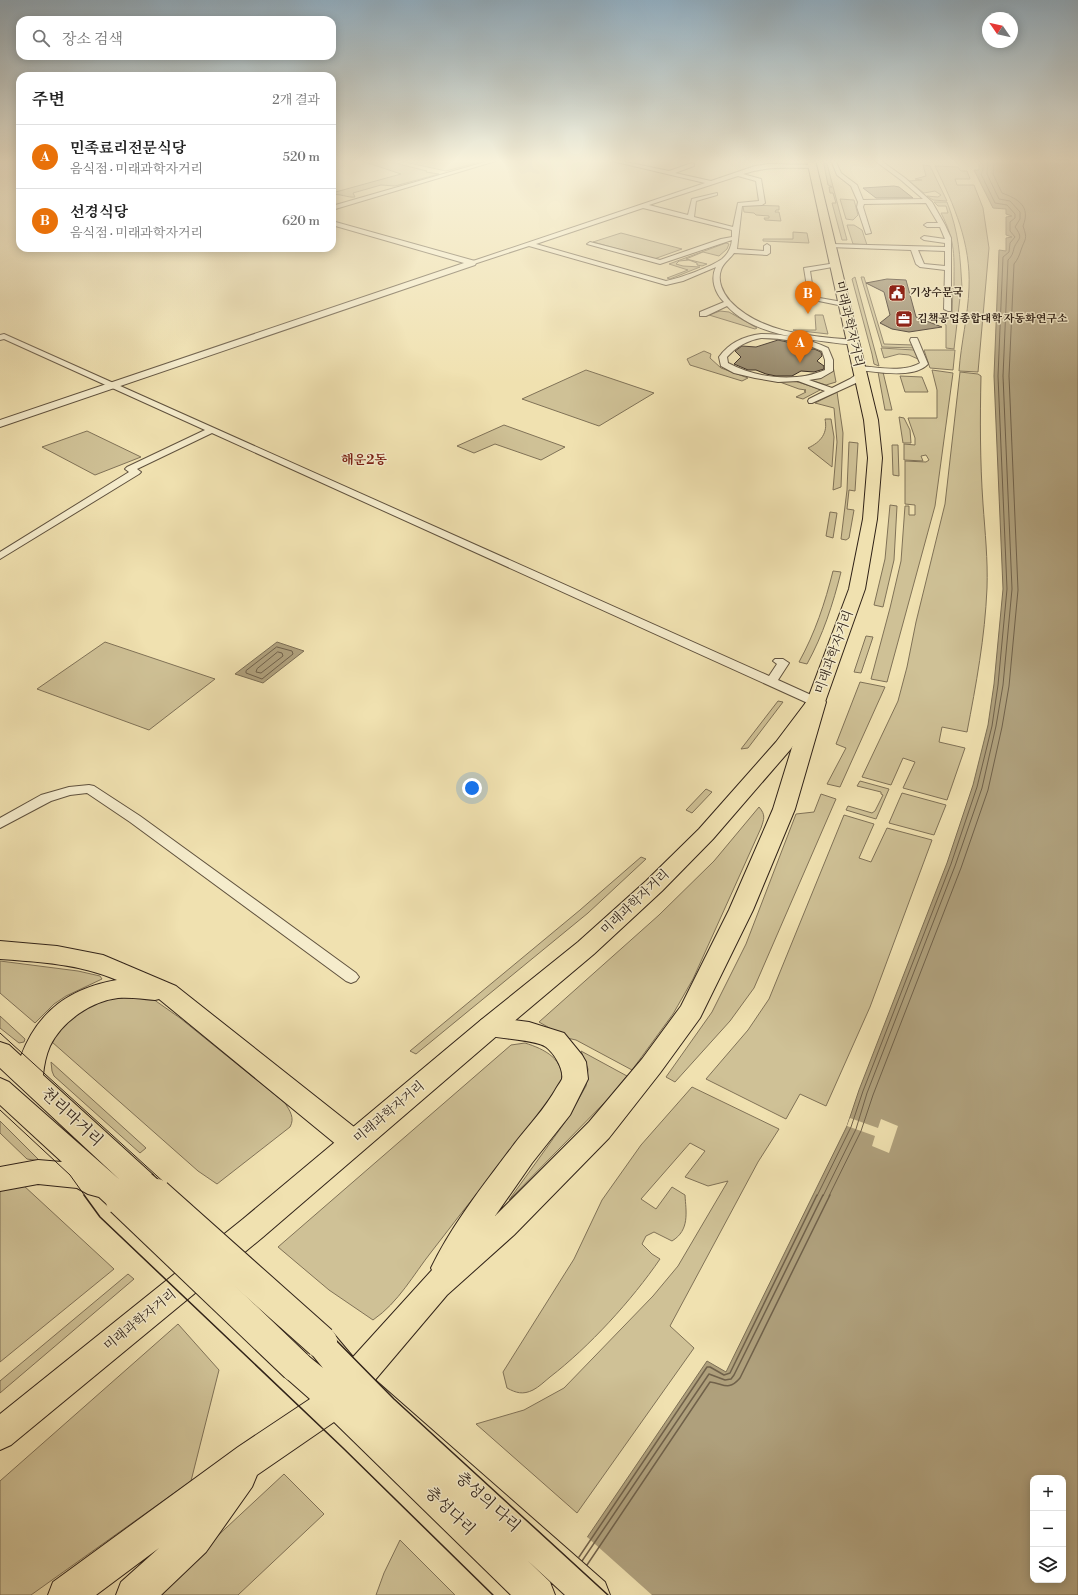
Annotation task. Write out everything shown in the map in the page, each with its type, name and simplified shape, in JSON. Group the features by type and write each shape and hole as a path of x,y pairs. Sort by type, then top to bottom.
{"highway":[{"path":"66,1595 345,1391 436,1285 504,1226 599,1130 651,1066 691,1011 741,910 784,809 816,702"},
{"path":"0,950 57,955 102,964 167,992 353,1142"},
{"path":"29,1078 31,1061 36,1046 55,1019 71,1006 90,997 112,990 133,989 167,992"},
{"path":"436,1285 476,1219 560,1107 575,1079 573,1062 556,1040 529,1032 490,1027"},
{"name":"천리마거리","path":"0,1052 29,1078 132,1192"},
{"name":"천리마거리","path":"0,1089 132,1192"},
{"path":"0,1179 38,1172 82,1176 132,1192 321,1342 345,1391"},
{"path":"132,1192 296,1366 345,1391 374,1418"},
{"name":"충성다리","path":"374,1418 537,1595"},
{"name":"충성의 다리","path":"374,1418 592,1595"},
{"path":"134,1595 194,1540 250,1459"}],"main road":[{"name":"미래과학자거리","path":"0,1434 253,1228 353,1142 586,948 654,886 706,834 783,746 816,702 857,589 870,519 875,458 871,420 828,234"}],"street":[{"path":"372,234 472,263"},
{"path":"0,424 111,385 559,234"},
{"path":"735,234 732,252 723,261 717,272 719,290 728,303 742,316 768,326 806,336 854,342"},
{"path":"946,234 948,241 948,309"},
{"path":"590,244 660,262 723,240 735,238"},
{"path":"924,238 948,241"},
{"path":"530,244 666,283 680,280 723,261"},
{"path":"732,252 767,253 767,246"},
{"path":"831,246 948,249"},
{"path":"914,248 919,264 922,266 948,268"},
{"path":"836,265 806,269 811,298 845,305"},
{"path":"703,314 728,303"},
{"path":"755,337 754,332 768,326"},
{"path":"0,338 4,336 816,702"},
{"path":"755,337 804,341 825,350 829,360 829,371 818,376 799,379 778,380 737,371 724,364 724,357 729,350 739,343 755,337"},
{"path":"812,400 853,381 860,371 910,370 921,367 924,364 914,340"},
{"path":"799,379 832,391"},
{"path":"0,556 136,472 130,469 212,430"},
{"path":"771,682 783,663 779,661"},
{"path":"0,824 46,798 69,791 89,789 142,823 351,977"}],"shaded area":[{"path":"617,234 626,234 682,249 654,259 593,242"},
{"path":"793,234 807,234 809,243 763,241 763,239 793,239"},
{"path":"840,234 846,234 847,240 842,240"},
{"path":"850,234 863,234 867,245 853,244"},
{"path":"950,234 956,234 962,288 954,287 954,258"},
{"path":"963,234 987,234 989,248 978,372 959,371 969,288 969,271"},
{"path":"726,243 729,244 727,249 719,256 703,252 686,259 707,264 702,266 689,260 679,261 676,264 700,267 670,279 667,278 688,270 669,264"},
{"path":"855,277 879,366 874,364 852,279"},
{"path":"861,277 864,277 884,344 914,345 915,348 882,347"},
{"path":"953,288 961,289 954,349 946,348 946,325 931,314 952,315"},
{"path":"720,311 729,312 757,328 755,329 709,315"},
{"path":"815,315 823,315 828,334 793,330 816,330"},
{"path":"881,348 914,350 918,359 909,355 899,354 884,358"},
{"path":"924,350 955,350 953,370 930,368"},
{"path":"704,351 711,354 710,358 721,368 748,378 742,381 690,365 687,359"},
{"path":"832,361 836,382 826,385 810,380 821,376"},
{"path":"586,370 654,393 599,426 522,399"},
{"path":"932,370 953,373 935,506 887,682 871,679 901,561 905,506 909,506 909,515 915,515 915,505 905,504 905,461 926,462 929,460 926,455 921,456 923,461 904,460 904,444 915,445 915,438 908,418 937,418 937,390"},
{"path":"878,372 883,372 892,410 885,410"},
{"path":"960,372 978,374 981,376 980,424 982,488 987,556 987,588 977,679 967,732 942,727 939,742 965,748 947,800 903,788 915,762 903,758 891,785 862,777 898,701 907,667 916,622 945,504"},
{"path":"900,376 922,377 928,392 905,392"},
{"path":"777,381 795,381 820,390 803,399 796,397 806,392 804,391 806,390"},
{"path":"837,392 843,433 841,487 833,490 837,442 834,408 815,403"},
{"path":"899,417 904,418 910,430 911,443 903,443"},
{"path":"825,419 831,419 834,437 832,467 808,448 820,440 825,429"},
{"path":"504,425 565,447 541,460 495,444 474,453 457,446"},
{"path":"87,431 141,457 95,475 42,447"},
{"path":"849,442 858,443 855,491 849,490 847,509 854,510 849,538 846,540 841,539 847,490"},
{"path":"892,445 898,445 899,476 893,475"},
{"path":"890,505 897,506 894,560 883,607 874,605 885,559"},
{"path":"830,512 837,513 833,538 826,536"},
{"path":"833,571 841,572 827,619 807,664 799,662 819,618"},
{"path":"866,636 873,637 861,673 854,672"},
{"path":"105,642 215,679 149,730 37,689"},
{"path":"860,682 885,687 840,787 827,784 846,748 836,744"},
{"path":"778,701 783,702 748,748 741,749"},
{"path":"860,781 889,789 876,819 846,810 848,806 872,813 875,811 883,795 881,792 857,786"},
{"path":"706,789 712,792 692,813 686,810"},
{"path":"902,793 946,805 934,835 889,823"},
{"path":"821,794 836,799 754,988 730,1021 675,1082 666,1077 712,1012 746,944 796,814 814,812"},
{"path":"759,807 763,812 764,817 761,828 693,979 673,1014 632,1070 576,1040 567,1038 539,1022 659,915 714,861"},
{"path":"844,815 874,824 859,858 871,862 887,828 932,840 870,1007 826,1106 800,1094 786,1119 706,1079 748,1030 769,999"},
{"path":"641,857 646,859 588,913 416,1054 410,1051 580,910"},
{"path":"0,961 78,971 100,976 102,979 66,996 54,1004 35,1023 0,993"},
{"path":"138,996 153,999 180,1018 285,1103 290,1112 292,1121 290,1127 217,1184 198,1171 52,1042 69,1019 78,1011 98,1001"},
{"path":"0,1016 25,1039 24,1042 19,1043 0,1028"},
{"path":"525,1043 546,1052 557,1062 562,1075 559,1088 552,1101 461,1213 398,1297 382,1313 373,1320 329,1290 278,1247 511,1045"},
{"path":"581,1051 627,1076 611,1096 509,1200 568,1118 586,1086 588,1069"},
{"path":"51,1062 146,1148 140,1153 54,1076"},
{"path":"692,1087 779,1129 758,1162 670,1326 694,1348 577,1513 476,1424 524,1410 564,1388 653,1296 678,1266 728,1181 708,1186 685,1177 705,1151 690,1143 641,1199 656,1209 672,1187 685,1195 686,1220 682,1232 672,1241 654,1232 646,1236 642,1244 652,1254 660,1259 636,1291 580,1352 533,1390 520,1393 507,1388 503,1372 574,1259 602,1200 641,1145"},
{"path":"0,1121 40,1161 27,1159 0,1133"},
{"path":"23,1185 114,1269 0,1362 0,1187"},
{"path":"128,1274 134,1279 0,1393 0,1381"},
{"path":"178,1324 219,1370 191,1481 31,1595 0,1595 0,1481"},
{"path":"284,1474 324,1514 238,1595 154,1595"},
{"path":"400,1540 455,1595 376,1595 384,1573"}],"water":[{"path":"1006,234 1078,234 1078,1595 548,1595 707,1361 726,1372 847,1126 859,1090 947,863 973,785 988,725 994,684 1003,589 994,376 999,250 1006,251 1006,238 1012,237"},
{"path":"277,642 304,651 263,683 235,674"}],"pier":[{"path":"850,1118 878,1128 881,1119 898,1126 889,1153 872,1146 875,1136 847,1126"},
{"path":"586,1536 652,1595 546,1595"}],"building":[{"path":"887,279 906,280 916,317 942,327 909,332 892,329 880,323 890,315 884,292 866,283"},
{"path":"778,340 787,342 800,349 814,349 821,352 822,356 817,361 824,366 824,369 814,372 801,371 792,376 776,376 756,370 748,370 734,364 741,357 735,351 742,346 756,347"}],"tram line":[{"path":"0,1033 179,1196"},
{"path":"0,1110 70,1175 85,1196"},
{"path":"84,1195 100,1217 343,1448 493,1595"},
{"path":"178,1195 330,1334 394,1399 608,1595"}],"place":[{"name":"기상수문국","path":"897,293"},
{"name":"선경식당","path":"808,314"},
{"name":"김책공업종합대학 자동화연구소","path":"904,319"},
{"name":"민족료리전문식당","path":"800,363"}],"district":[{"name":"해운2동","path":"364,460"}]}
